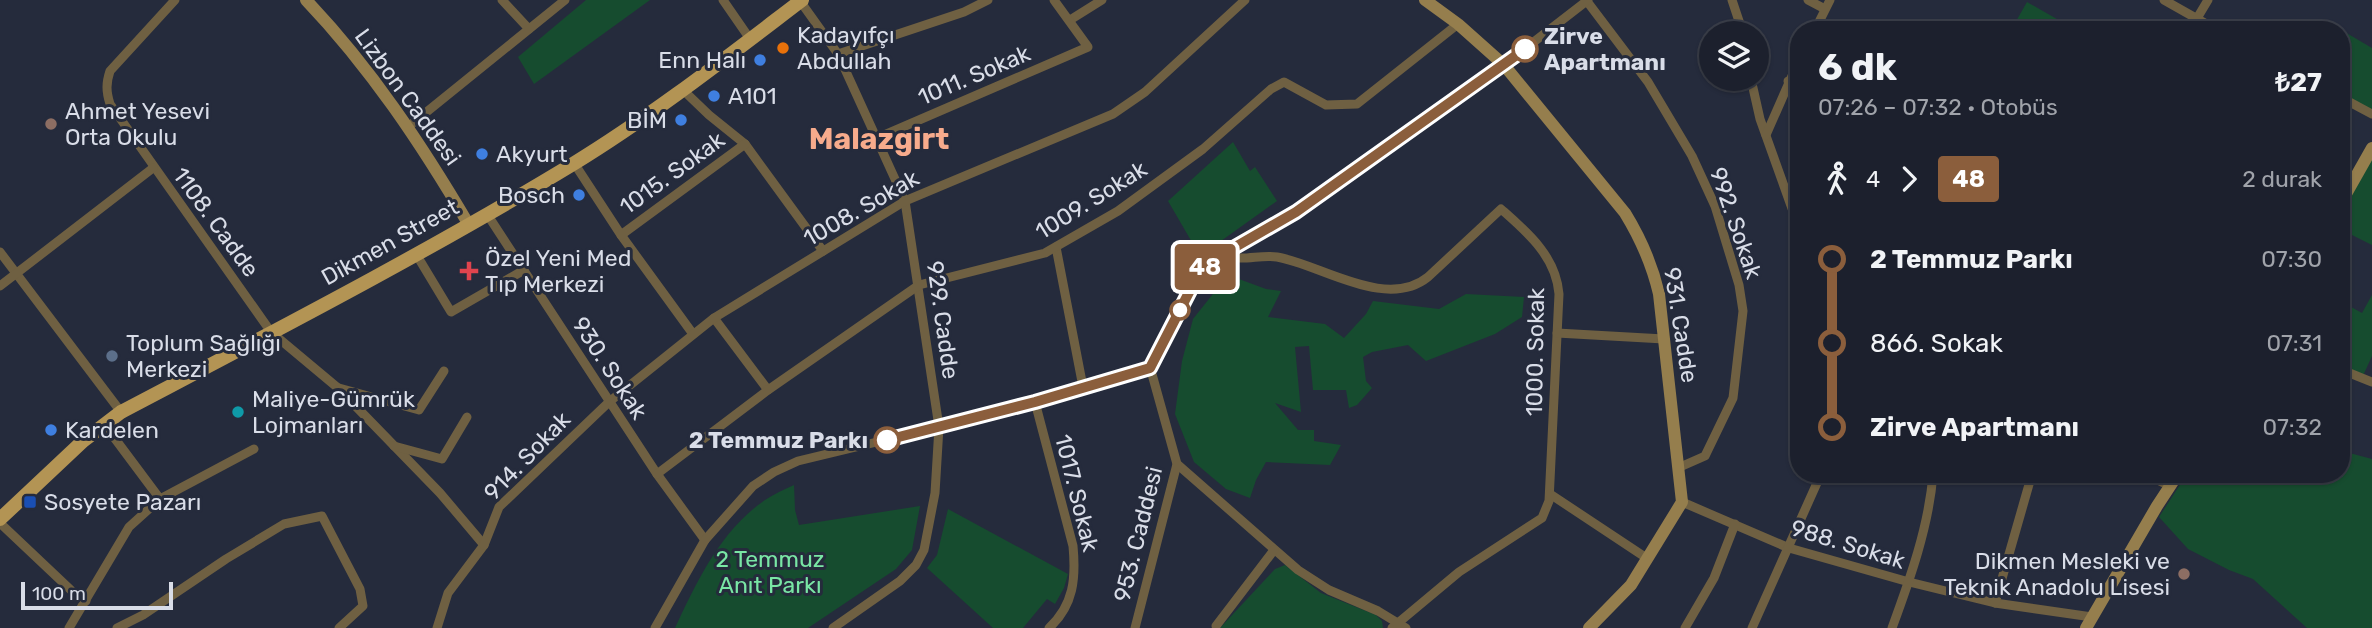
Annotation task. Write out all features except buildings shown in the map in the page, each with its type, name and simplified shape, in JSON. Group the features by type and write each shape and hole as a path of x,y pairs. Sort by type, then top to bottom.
{"main road":[{"name":"Lizbon Caddesi","path":"306,0 347,45 408,127 469,225"},
{"name":"931. Cadde","path":"1425,0 1458,24 1504,65 1625,213 1639,236 1652,267 1659,294 1682,502"},
{"name":"Dikmen Street","path":"0,521 104,424 121,412 469,225 574,163 683,90 801,1"},
{"path":"2350,187 2372,148"},
{"path":"2089,623 2172,483"},
{"path":"1589,628 1631,585 1682,502"}],"street":[{"path":"502,0 529,29"},
{"path":"408,127 565,0"},
{"path":"723,0 750,39"},
{"path":"838,54 964,12 988,0"},
{"path":"1054,0 1070,20 1102,0"},
{"name":"1008. Sokak","path":"609,402 714,318 905,201 1113,114 1145,92 1245,0"},
{"path":"655,628 705,540 752,486 798,461 1035,402 1150,368 1200,271 1223,254 1296,212 1504,65 1587,0"},
{"name":"992. Sokak","path":"1587,0 1648,82 1692,156 1715,206 1739,285 1744,311 1733,398 1705,456 1680,467"},
{"path":"1732,0 1739,21"},
{"path":"1808,0 1828,5 1820,21"},
{"path":"2164,0 2200,21"},
{"path":"2196,19 2208,0"},
{"name":"1108. Cadde","path":"171,1 110,71 106,81 110,104 271,331 338,388 440,493 484,545"},
{"name":"929. Cadde","path":"801,1 838,54 905,201 939,427 935,493 925,550 916,565 900,581 834,628"},
{"name":"1011. Sokak","path":"875,139 1088,47 1070,20"},
{"name":"1009. Sokak","path":"657,474 768,390 919,285 1045,253 1056,247 1118,211 1203,149 1270,89 1284,82 1326,105 1357,104 1458,24"},
{"path":"1766,135 1790,77"},
{"path":"683,90 746,144 823,251"},
{"path":"1754,91 1766,135 1790,197"},
{"path":"2350,102 2372,114"},
{"name":"1015. Sokak","path":"621,234 746,144"},
{"path":"574,163 693,334"},
{"path":"0,286 153,168"},
{"name":"1000. Sokak","path":"1223,254 1233,258 1274,256 1349,282 1374,287 1409,288 1429,277 1501,209 1532,237 1552,265 1559,294 1548,507 1542,518 1475,560 1394,625"},
{"name":"930. Sokak","path":"487,214 657,474 705,540"},
{"path":"1056,247 1083,387"},
{"path":"0,251 121,412"},
{"path":"416,254 451,312 524,270"},
{"path":"714,318 768,390"},
{"path":"1557,333 1664,339"},
{"name":"953. Caddesi","path":"1135,628 1177,464 1150,368"},
{"path":"338,388 419,410 444,370"},
{"path":"2350,373 2372,382"},
{"name":"914. Sokak","path":"437,628 448,593 484,545 499,507 609,402"},
{"name":"1017. Sokak","path":"1035,402 1073,546 1075,564 1074,585 1065,611 1049,628"},
{"path":"393,446 442,458 467,417"},
{"path":"104,424 160,499"},
{"path":"69,628 129,527 160,499 254,449"},
{"path":"1177,464 1298,570 1322,586 1378,611 1394,625 1406,628"},
{"path":"1752,628 1817,483"},
{"path":"1892,628 1909,582 1933,483"},
{"path":"1995,603 2029,483"},
{"path":"2164,483 2170,486"},
{"path":"1550,494 1648,559"},
{"name":"988. Sokak","path":"1682,502 1789,548 1909,582 2089,623"},
{"path":"117,628 143,615 284,524 322,516 360,589 363,606 339,628"},
{"path":"0,521 74,593 86,601"},
{"path":"1685,628 1714,578 1735,524"},
{"path":"1216,625 1274,550"}],"green space":[{"path":"586,0 650,0 534,84 518,57"},
{"path":"2027,2 2060,21 2016,21"},
{"path":"2350,35 2372,48 2372,114 2350,102"},
{"path":"1233,142 1250,171 1255,167 1277,201 1200,256 1168,201"},
{"path":"2372,148 2372,245 2350,234 2350,187"},
{"path":"1228,275 1266,289 1281,291 1268,317 1325,324 1344,338 1366,314 1373,301 1439,309 1466,294 1524,297 1522,317 1495,334 1426,361 1408,345 1372,352 1363,357 1366,381 1372,388 1357,405 1349,408 1346,390 1313,390 1309,346 1295,347 1301,412 1275,403 1298,430 1314,430 1314,441 1341,445 1330,465 1266,462 1250,498 1226,489 1194,462 1175,414 1182,361 1193,319"},
{"path":"2372,295 2372,356 2362,378 2350,373 2350,306 2362,313"},
{"path":"2350,453 2372,459 2372,628 2307,628 2253,579 2188,549 2159,517 2181,483 2350,483"},
{"name":"2 Temmuz Anıt Parkı","path":"794,485 795,510 799,525 920,506 912,550 896,569 808,628 675,628 712,558 735,526 765,500"},
{"path":"948,509 1068,574 1055,604 1047,599 1023,628 993,628 927,568 937,555"},
{"path":"1285,565 1321,593 1376,615 1382,621 1383,628 1220,628 1275,569"}],"bus line":[{"name":"48","path":"887,440 1035,402 1150,368 1200,271 1223,254 1296,212 1525,49"}],"place":[{"name":"Kadayıfçı Abdullah","path":"783,48"},
{"name":"Zirve Apartmanı","path":"1525,49"},
{"name":"Enn Halı","path":"760,60"},
{"name":"A101","path":"714,96"},
{"name":"BİM","path":"681,120"},
{"name":"Ahmet Yesevi Orta Okulu","path":"51,124"},
{"name":"Akyurt","path":"482,154"},
{"name":"Bosch","path":"579,195"},
{"name":"Özel Yeni Med Tıp Merkezi","path":"469,271"},
{"name":"Toplum Sağlığı Merkezi","path":"112,356"},
{"name":"Maliye-Gümrük Lojmanları","path":"238,412"},
{"name":"Kardelen","path":"51,430"},
{"name":"2 Temmuz Parkı","path":"887,440"},
{"name":"Sosyete Pazarı","path":"30,502"},
{"name":"Dikmen Mesleki ve Teknik Anadolu Lisesi","path":"2184,574"}],"district":[{"name":"Malazgirt","path":"879,139"}]}
